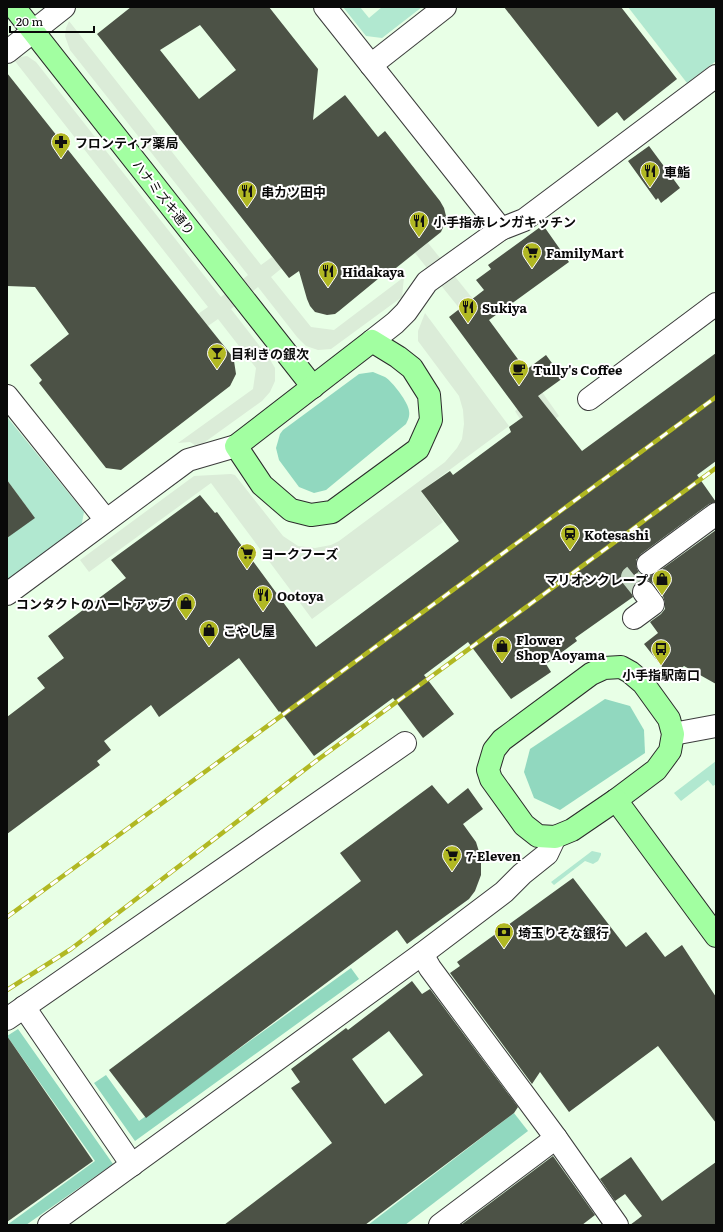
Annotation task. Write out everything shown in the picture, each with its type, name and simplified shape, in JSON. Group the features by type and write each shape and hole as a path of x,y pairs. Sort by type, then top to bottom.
{"street":[{"name":"ハナミズキ通り","path":"14,7 313,387"},
{"path":"7,52 64,7"},
{"path":"325,7 501,229"},
{"path":"371,65 445,7"},
{"path":"7,594 188,460 236,446 399,320 427,282 501,229 524,220 716,76"},
{"path":"589,399 716,304"},
{"path":"236,446 262,485 291,510 311,516 332,512 418,449 431,420 429,395 412,368 398,357 372,341"},
{"path":"7,396 106,520"},
{"path":"648,564 716,514"},
{"path":"634,618 653,604 644,592"},
{"path":"621,667 644,683 669,719 673,734 670,751 656,770 572,830 555,837 538,836 524,825 492,780 488,770 494,750 502,740 591,674 604,668 621,667"},
{"path":"673,734 716,726"},
{"path":"132,1165 15,1013 405,743"},
{"path":"616,800 716,936"},
{"path":"49,1225 422,954 504,892 522,874 547,854 555,837"},
{"path":"422,954 432,971 556,1138 617,1225"},
{"path":"440,1225 556,1138"}],"green space":[{"path":"343,7 360,7 369,18 382,7 422,7 382,38 366,36"},
{"path":"628,7 716,7 716,61 687,83"},
{"path":"373,372 388,379 396,387 403,398 408,407 409,413 409,418 406,424 326,490 314,493 299,487 279,460 276,448 280,434 283,430 359,374"},
{"path":"7,417 84,512 81,528 7,582 7,538 34,517 7,480"},
{"path":"605,699 630,706 644,730 645,753 560,810 534,798 524,772 530,749"},
{"path":"716,761 716,784 713,786 708,780 681,801 674,793"},
{"path":"592,851 601,853 598,861 593,864 585,861 554,885 551,882"},
{"path":"351,968 359,979 135,1141 94,1083 106,1075 139,1121"},
{"path":"18,1029 113,1164 26,1225 7,1225 95,1161 7,1036"},
{"path":"514,1113 528,1131 405,1225 368,1225"}],"shaded area":[{"path":"69,21 261,265 272,257 282,268 271,277 311,327 334,330 404,277 402,297 331,349 318,350 306,346 297,337 258,287 231,309 269,358 275,368 275,381 270,392 262,401 198,447 190,442 178,443 253,389 256,368 218,319 208,326 198,314 208,307 14,60 27,56 36,62 221,297 248,275 70,50 65,36"},
{"path":"428,243 473,299 460,309 415,253"},
{"path":"425,313 509,426 421,491 443,522 312,619 211,483 89,572 80,560 194,476 235,475 283,536 298,546 315,548 331,545 339,541 445,462 457,448 462,439 464,424 463,410 459,396 418,341 418,331"},
{"path":"542,392 559,416 546,426 533,410 520,419 515,411"}],"building":[{"path":"131,7 269,7 318,69 313,120 345,95 378,137 385,131 440,201 446,216 441,232 386,276 384,274 335,314 327,315 315,312 307,299 299,271 289,278 97,34","holes":["200,25 236,70 199,99 160,50"]},
{"path":"504,7 621,7 677,79 624,121 617,112 598,127"},
{"path":"7,73 232,356 234,361 236,374 230,386 121,470 106,468 39,383 42,380 30,365 69,334 35,287 7,286"},
{"path":"649,146 680,188 661,203 658,198 656,200 628,161"},
{"path":"543,225 569,262 489,320 526,370 546,355 563,378 538,396 582,451 716,353 716,461 697,475 716,502 709,504 641,554 637,559 636,565 638,571 643,575 649,576 655,574 716,530 716,684 684,666 670,677 644,644 658,633 650,622 665,609 665,603 663,596 654,584 643,580 637,582 633,587 633,597 575,638 577,641 546,664 551,672 511,699 468,642 424,675 454,714 423,738 393,698 314,756 239,658 159,717 151,705 104,741 111,750 97,761 100,765 7,834 7,717 45,688 37,678 64,658 48,636 126,578 111,560 200,495 215,513 217,512 316,647 459,541 421,491 450,471 453,475 511,432 509,427 523,417 449,317 484,290 476,280 491,269 488,265"},
{"path":"7,480 35,518 7,538"},
{"path":"432,785 448,804 468,788 483,809 463,824 476,842 481,858 481,875 475,891 469,899 407,944 397,930 146,1118 109,1070 361,881 340,853"},
{"path":"573,878 626,947 646,932 665,957 682,945 716,997 716,1123 658,1046 569,1112 540,1072 532,1084 450,973 460,966 457,962"},
{"path":"412,981 422,994 430,989 518,1107 514,1113 365,1225 224,1225 332,1143 291,1088 300,1082 291,1069 346,1028 348,1030","holes":["389,1031 423,1075 385,1104 352,1059"]},
{"path":"7,1036 93,1161 7,1222"},
{"path":"553,1156 595,1215 582,1225 461,1225"},
{"path":"631,1157 662,1201 716,1162 716,1225 630,1225 642,1216 625,1194 615,1201 600,1179"}],"tunnel":[{"path":"644,592 632,577 648,564"}],"railway":[{"path":"7,917 716,397"},
{"path":"7,990 71,949 316,761 716,468"}],"place":[{"name":"フロンティア薬局","path":"61,159"},
{"name":"車鮨","path":"650,188"},
{"name":"串カツ田中","path":"247,208"},
{"name":"小手指赤レンガキッチン","path":"419,238"},
{"name":"FamilyMart","path":"532,269"},
{"name":"Hidakaya","path":"328,288"},
{"name":"Sukiya","path":"468,324"},
{"name":"目利きの銀次","path":"217,370"},
{"name":"Tully's Coffee","path":"519,386"},
{"name":"Kotesashi","path":"570,551"},
{"name":"ヨークフーズ","path":"247,570"},
{"name":"マリオンクレープ","path":"662,596"},
{"name":"Ootoya","path":"263,612"},
{"name":"コンタクトのハートアップ","path":"186,620"},
{"name":"こやし屋","path":"209,647"},
{"name":"Flower Shop Aoyama","path":"502,663"},
{"name":"小手指駅南口","path":"661,666"},
{"name":"7-Eleven","path":"452,872"},
{"name":"埼玉りそな銀行","path":"504,949"}]}
